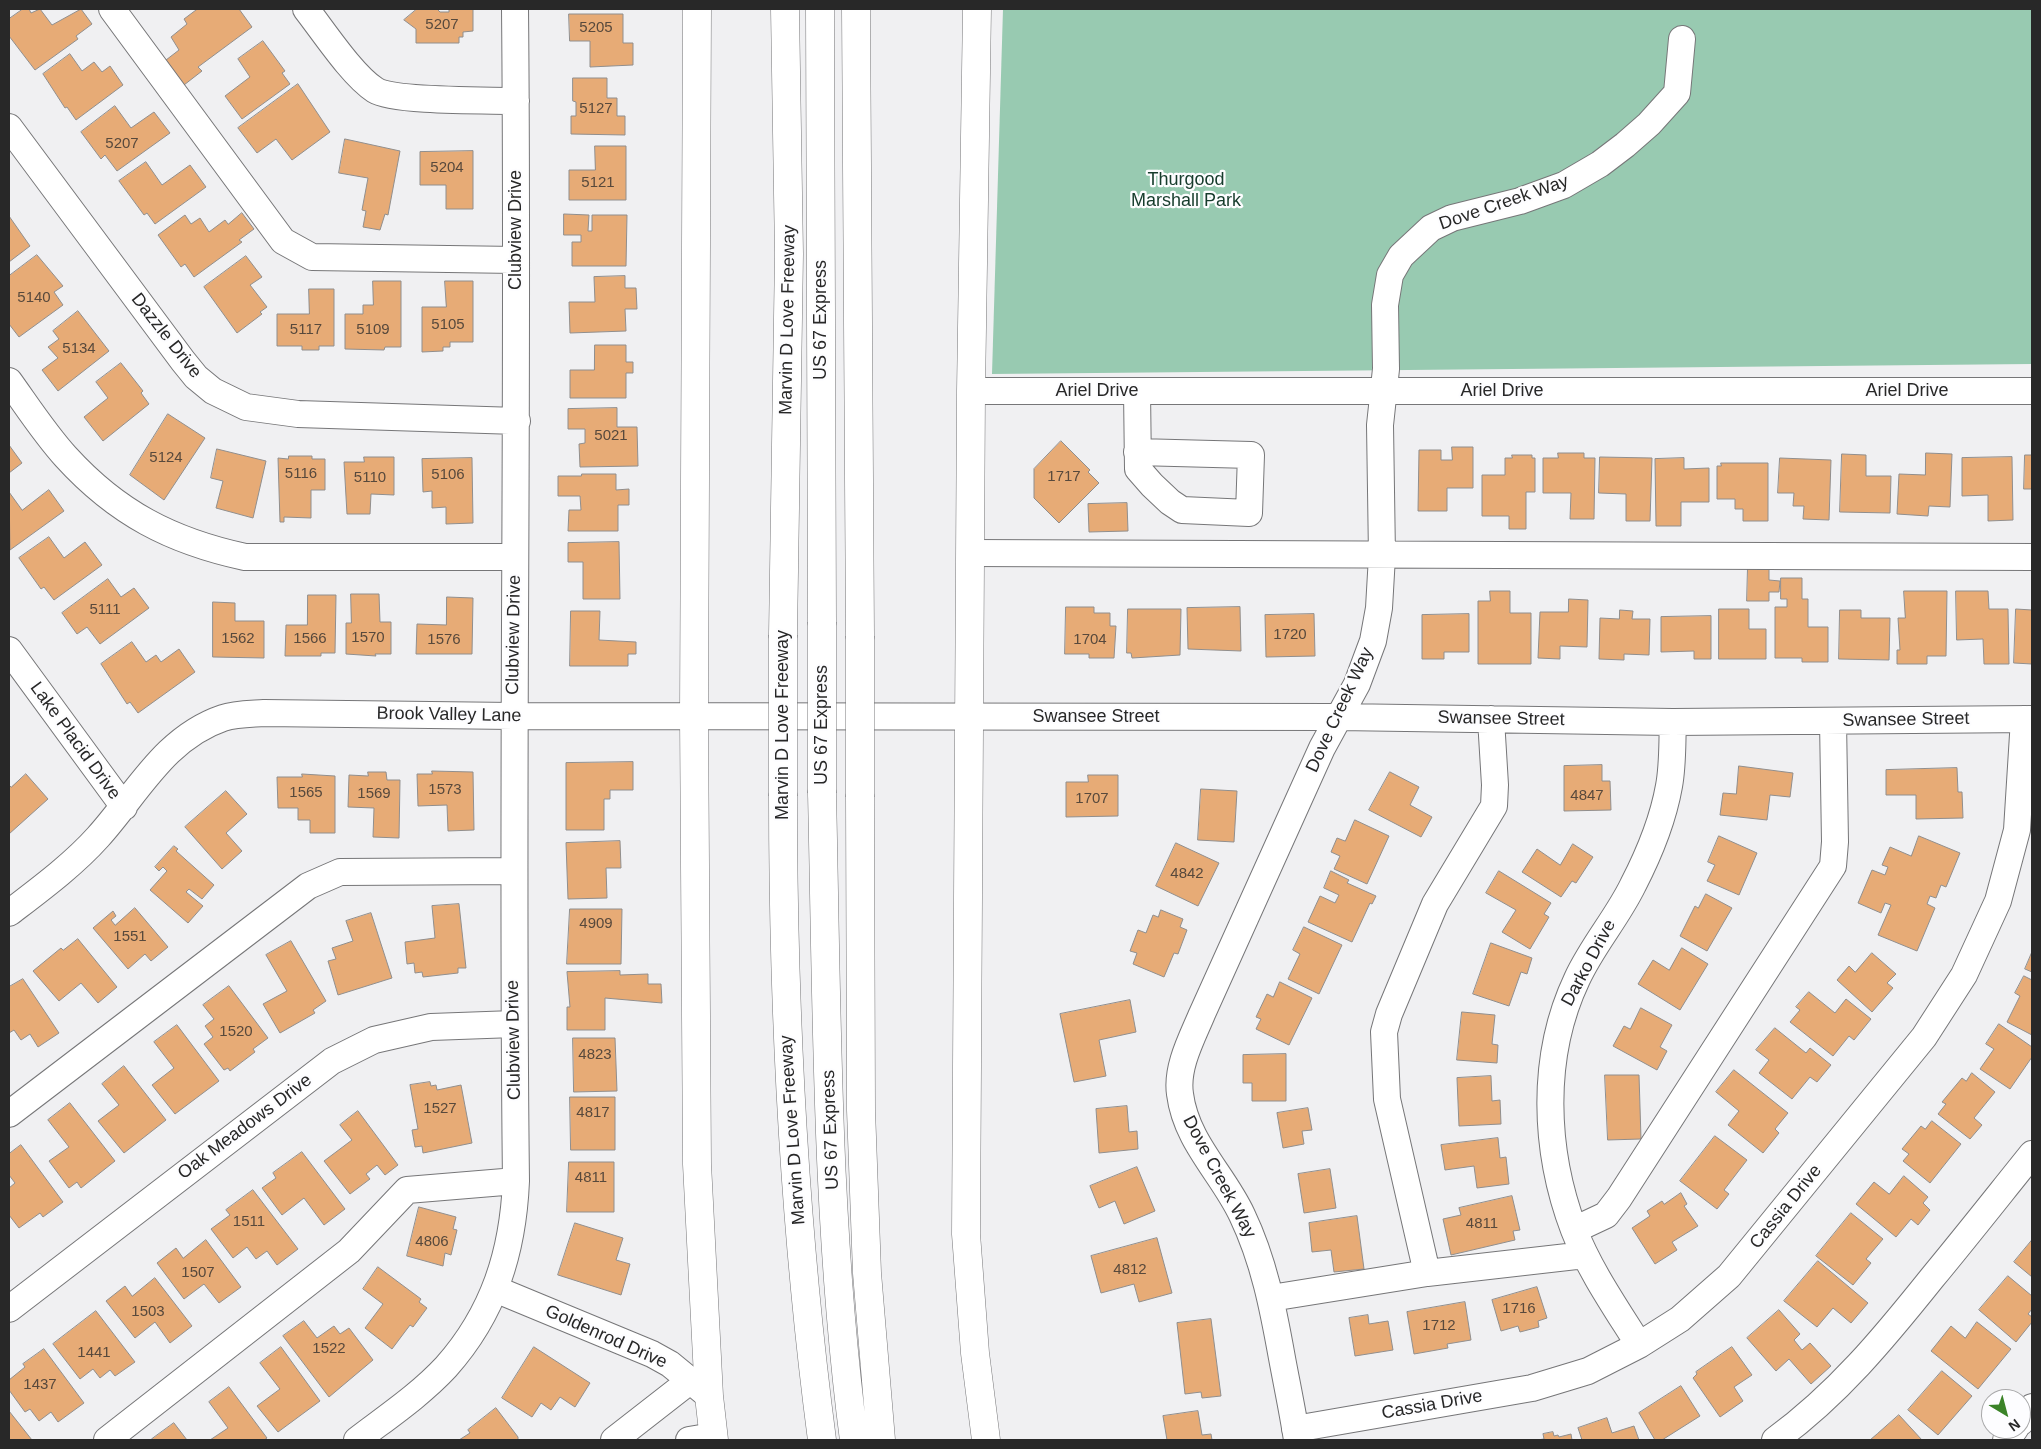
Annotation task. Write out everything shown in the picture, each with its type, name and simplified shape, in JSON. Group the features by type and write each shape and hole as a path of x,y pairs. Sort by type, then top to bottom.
{"main road":[{"path":"697,9 694,716 700,1388 705,1439"},
{"name":"Marvin D Love Freeway","path":"786,9 789,254 783,635 783,940 790,1111 802,1264 822,1440"},
{"name":"US 67 Express","path":"820,9 822,793 830,1150 845,1373 854,1440"},
{"path":"856,9 861,1110 867,1273 881,1440"},
{"path":"977,9 971,391 966,1234 975,1353 986,1440"}],"street":[{"path":"112,9 283,241 312,257 516,260"},
{"path":"306,9 363,80 376,91 388,95 407,97 516,101"},
{"name":"Clubview Drive","path":"357,1440 412,1398 446,1367 474,1331 495,1289 506,1258 514,1219 516,1181 513,716 517,421 515,9"},
{"name":"Dove Creek Way","path":"1296,1434 1271,1298 1260,1258 1242,1213 1199,1147 1186,1121 1179,1093 1184,1059 1202,1014 1322,748 1357,684 1373,641 1379,608 1382,556 1380,426 1386,368 1385,305 1390,275 1401,256 1431,228 1452,218 1520,201 1564,185 1600,164 1649,124 1677,93 1682,40"},
{"name":"Dazzle Drive","path":"9,127 182,361 196,377 228,400 246,407 298,414 517,421"},
{"path":"9,381 65,456 102,492 156,529 205,548 245,557 515,557"},
{"path":"1137,390 1137,452 1138,469 1170,502 1182,510 1249,513 1251,455 1137,452"},
{"name":"Ariel Drive","path":"971,391 2032,391"},
{"path":"970,553 2032,557"},
{"name":"Lake Placid Drive","path":"9,650 124,807"},
{"name":"Brook Valley Lane","path":"9,913 38,891 97,838 124,807 142,780 167,752 204,726 224,717 264,713 513,716 969,716"},
{"name":"Swansee Street","path":"969,716 1339,717 1673,722 2028,719"},
{"path":"1427,1273 1387,1099 1384,1032 1389,1014 1435,904 1494,806 1495,785 1491,719"},
{"name":"Cassia Drive","path":"1296,1434 1532,1388 1588,1371 1639,1345 1680,1319 1729,1276 1924,1037 1964,975 1998,901 2017,830 2028,719"},
{"path":"1574,1230 1606,1214 1619,1198 1833,866 1835,842 1833,721"},
{"name":"Darko Drive","path":"1639,1345 1585,1255 1574,1230 1560,1188 1551,1137 1552,1074 1561,1019 1577,979 1633,887 1653,840 1670,785 1673,722"},
{"path":"9,1114 308,886 340,872 513,871"},
{"name":"Oak Meadows Drive","path":"9,1309 332,1061 374,1040 431,1027 514,1024"},
{"path":"1775,1440 1839,1387 1883,1339 2032,1154"},
{"path":"107,1440 349,1250 407,1190 516,1181"},
{"path":"1271,1298 1427,1273 1585,1255"},
{"name":"Goldenrod Drive","path":"495,1289 652,1354 700,1388"},
{"path":"614,1440 700,1388"}],"green space":[{"name":"Thurgood Marshall Park","path":"1003,9 2032,9 2032,364 992,374"}],"building":[{"path":"23,9 29,9 31,13 40,9 52,25 81,9 92,24 76,36 78,39 35,70 9,36 9,19"},
{"path":"195,9 239,9 252,27 198,67 202,71 184,85 166,60 179,50 171,37 187,24 184,19"},
{"path":"417,9 437,9 440,12 449,12 449,9 473,9 473,31 463,32 463,37 459,37 459,43 416,43 416,29 404,20"},
{"path":"569,14 623,14 623,43 633,43 633,65 590,67 590,41 570,41"},
{"path":"263,41 285,71 282,73 290,84 242,119 225,96 250,77 238,59"},
{"path":"70,54 82,71 94,62 102,72 110,66 123,85 76,120 67,107 65,108 43,74"},
{"path":"573,78 607,78 607,98 617,98 617,116 625,116 625,135 571,134 571,116 576,116 576,102 573,101"},
{"path":"298,84 330,132 292,160 276,139 257,153 238,128"},
{"path":"115,106 131,128 154,112 170,133 117,171 105,155 101,159 81,132"},
{"path":"345,139 400,151 388,215 385,214 380,230 363,227 366,211 362,210 368,178 339,173"},
{"path":"595,146 626,146 626,200 569,200 569,170 595,170"},
{"path":"473,151 473,209 446,209 446,185 420,185 420,152"},
{"path":"146,162 162,185 190,165 206,187 155,224 147,213 144,215 119,181"},
{"path":"242,213 254,229 239,240 242,242 194,277 185,264 181,267 158,235 185,215 191,224 200,218 209,232 225,220 228,224"},
{"path":"564,214 589,215 588,231 592,231 592,215 627,215 626,266 572,266 572,242 581,242 581,235 564,235"},
{"path":"9,216 30,246 9,262"},
{"path":"37,255 63,286 54,292 63,305 19,337 9,324 9,276"},
{"path":"246,256 262,277 250,285 267,307 260,312 262,314 237,333 204,287"},
{"path":"625,276 625,288 636,288 637,309 625,309 626,331 570,333 569,302 595,302 594,277"},
{"path":"373,281 401,281 401,347 385,347 384,350 345,349 345,314 363,314 363,305 373,305"},
{"path":"445,281 473,281 473,342 450,342 450,347 443,347 443,351 422,352 422,307 446,307"},
{"path":"309,289 334,289 334,346 319,346 319,350 302,350 302,346 277,346 277,314 309,314"},
{"path":"78,311 109,351 58,391 42,370 58,358 48,347 59,339 53,331"},
{"path":"595,345 626,345 626,362 633,362 633,373 626,373 626,398 570,398 570,370 594,370"},
{"path":"121,363 143,391 141,393 149,404 103,441 84,417 108,398 96,382"},
{"path":"617,408 617,427 637,427 638,466 580,467 579,444 585,443 585,429 568,429 568,409"},
{"path":"168,414 205,438 164,500 130,475"},
{"path":"1061,441 1090,470 1088,472 1099,483 1059,523 1034,498 1034,469"},
{"path":"9,445 22,463 9,473"},
{"path":"1452,447 1473,447 1473,488 1447,488 1447,511 1418,511 1419,450 1441,450 1441,460 1452,460"},
{"path":"217,449 266,461 253,518 216,508 223,481 211,478"},
{"path":"1558,453 1584,453 1584,458 1595,458 1594,519 1570,519 1571,493 1543,493 1543,458 1558,458"},
{"path":"1926,453 1952,454 1950,507 1929,506 1928,516 1897,514 1899,474 1925,475"},
{"path":"1842,454 1866,455 1866,476 1891,476 1890,513 1840,512"},
{"path":"1512,455 1532,455 1532,458 1535,458 1535,492 1526,492 1526,529 1509,529 1509,516 1482,516 1482,475 1505,475 1505,458 1512,458"},
{"path":"2025,455 2032,455 2032,489 2024,489"},
{"path":"289,456 312,456 312,459 325,459 325,490 311,490 311,518 284,517 284,522 280,522 278,458 288,459"},
{"path":"364,457 394,457 394,495 371,494 370,514 347,514 344,462 364,462"},
{"path":"1600,457 1652,458 1650,521 1626,521 1626,494 1599,493"},
{"path":"2012,457 2013,520 1988,521 1988,495 1962,496 1962,458"},
{"path":"472,458 473,523 446,524 446,507 432,508 432,491 423,492 422,459"},
{"path":"1684,458 1684,469 1709,468 1709,502 1681,502 1681,526 1656,526 1655,459"},
{"path":"1780,458 1831,460 1829,520 1803,519 1804,506 1793,506 1794,493 1778,493"},
{"path":"1721,463 1768,463 1768,521 1743,521 1743,509 1735,509 1735,499 1717,499 1717,466 1721,466"},
{"path":"582,474 616,474 616,490 629,489 629,505 618,505 618,531 568,531 569,510 581,510 580,496 558,496 558,476 581,476"},
{"path":"49,490 64,511 10,550 9,492 22,510"},
{"path":"1127,503 1128,531 1089,532 1088,504"},
{"path":"49,537 64,558 85,542 102,565 54,600 44,587 41,589 19,558"},
{"path":"619,542 620,599 583,599 583,562 568,562 568,543"},
{"path":"1748,565 1769,566 1769,580 1780,581 1779,592 1769,592 1769,601 1747,601"},
{"path":"1781,578 1802,578 1802,599 1808,599 1808,627 1828,627 1828,662 1802,662 1802,658 1775,658 1775,607 1787,607 1787,599 1781,599"},
{"path":"108,579 121,597 134,588 149,608 100,644 87,627 77,634 62,613"},
{"path":"1490,591 1510,591 1510,613 1531,613 1531,664 1478,664 1478,601 1490,601"},
{"path":"1904,591 1947,591 1946,656 1927,656 1927,664 1897,664 1897,650 1900,650 1898,618 1905,618"},
{"path":"1956,591 1988,591 1989,609 2008,609 2009,664 1984,664 1983,639 1957,640"},
{"path":"351,594 379,594 380,622 391,622 391,654 375,654 376,656 346,654 346,623 351,623"},
{"path":"308,595 336,595 335,653 321,653 321,656 285,656 286,625 307,625"},
{"path":"447,597 473,598 472,654 416,654 417,624 446,625"},
{"path":"1569,599 1588,600 1587,647 1560,646 1560,659 1538,658 1540,612 1568,612"},
{"path":"213,602 235,603 235,621 264,621 264,658 213,657"},
{"path":"1066,607 1094,607 1094,613 1110,613 1110,626 1116,626 1114,658 1089,658 1089,654 1065,654"},
{"path":"1240,607 1241,651 1188,649 1187,608"},
{"path":"1128,609 1181,609 1180,655 1132,658 1131,653 1127,653"},
{"path":"1719,609 1749,609 1749,629 1766,629 1766,659 1719,659"},
{"path":"2016,609 2032,610 2032,664 2014,663"},
{"path":"1620,610 1633,611 1632,619 1650,619 1649,655 1624,654 1624,660 1599,659 1600,618 1619,619"},
{"path":"1840,610 1861,610 1861,618 1890,618 1889,660 1839,659"},
{"path":"571,611 600,611 599,640 636,642 636,654 628,654 628,666 570,666"},
{"path":"1314,614 1315,656 1266,657 1265,615"},
{"path":"1469,614 1469,652 1444,652 1444,659 1422,659 1422,615"},
{"path":"1711,616 1711,659 1694,659 1694,651 1661,652 1661,617"},
{"path":"132,642 146,662 156,655 161,662 179,649 195,672 138,713 130,702 127,704 101,664"},
{"path":"633,762 633,790 610,790 610,799 604,799 604,830 566,830 566,763"},
{"path":"1602,765 1602,781 1610,781 1611,810 1564,811 1564,766"},
{"path":"1739,766 1793,773 1790,797 1770,795 1767,820 1720,815 1723,793 1736,794"},
{"path":"1957,768 1958,792 1962,792 1963,818 1916,819 1916,795 1886,795 1886,770"},
{"path":"432,771 473,772 474,830 448,831 447,805 418,806 417,774 432,774"},
{"path":"368,772 386,772 387,780 400,780 399,838 373,837 374,808 348,807 349,775 368,776"},
{"path":"1390,772 1419,787 1410,805 1432,817 1421,837 1369,810"},
{"path":"26,774 48,799 9,834 9,785 11,787"},
{"path":"302,774 335,776 335,833 310,833 310,820 298,820 298,808 278,808 277,777 302,777"},
{"path":"1088,775 1118,775 1118,816 1066,817 1066,782 1088,782"},
{"path":"1201,789 1237,791 1234,842 1198,840"},
{"path":"226,791 247,814 226,833 242,851 222,869 185,827"},
{"path":"1355,820 1389,836 1367,884 1334,869 1340,856 1331,852 1337,838 1345,841"},
{"path":"1719,836 1757,853 1739,895 1707,881 1715,865 1708,862"},
{"path":"1919,836 1960,853 1946,887 1941,885 1936,898 1930,896 1927,904 1935,908 1917,951 1878,935 1891,905 1885,903 1881,913 1858,903 1872,870 1885,875 1888,867 1882,865 1890,847 1911,856"},
{"path":"620,841 621,868 606,868 607,898 568,899 566,843"},
{"path":"1176,843 1219,863 1198,906 1156,886"},
{"path":"1573,844 1593,857 1576,883 1572,881 1561,897 1522,872 1537,849 1560,865"},
{"path":"174,846 178,849 176,851 214,885 202,899 189,889 186,892 203,906 188,923 150,890 167,871 163,867 159,871 155,867"},
{"path":"1331,871 1349,880 1347,883 1376,896 1372,904 1370,903 1352,942 1308,922 1320,896 1335,903 1339,895 1324,888"},
{"path":"1499,871 1551,903 1544,914 1549,917 1530,949 1502,932 1516,910 1486,893"},
{"path":"1706,894 1732,908 1707,951 1680,936 1695,906 1698,908"},
{"path":"459,904 466,968 458,968 458,973 423,977 422,972 415,973 414,963 407,964 405,942 435,938 432,906"},
{"path":"135,908 168,947 151,961 145,954 128,969 93,928 113,911 116,916 111,920 115,925"},
{"path":"570,909 622,909 621,964 567,964"},
{"path":"1161,910 1183,919 1180,927 1187,930 1178,954 1174,953 1164,977 1133,964 1137,953 1130,951 1138,930 1146,933 1153,915 1158,917"},
{"path":"371,913 392,978 338,995 328,961 336,959 332,948 353,941 346,921"},
{"path":"1304,927 1342,945 1319,994 1288,979 1300,954 1293,950"},
{"path":"78,939 117,987 98,1003 81,983 59,1001 33,971 61,948 63,950"},
{"path":"291,941 326,1001 313,1010 315,1013 280,1033 263,1004 287,991 266,955"},
{"path":"1491,943 1532,958 1527,974 1521,972 1509,1006 1473,994"},
{"path":"1682,948 1708,964 1680,1010 1638,984 1653,960 1669,970"},
{"path":"2032,952 2032,972 2025,969"},
{"path":"1872,953 1896,974 1887,983 1893,988 1872,1012 1837,980 1849,966 1855,972"},
{"path":"620,971 620,975 648,974 648,984 661,984 662,1003 605,998 605,1030 567,1030 567,1007 570,1007 567,972"},
{"path":"2024,976 2032,980 2032,1035 2007,1022 2020,996 2015,993"},
{"path":"23,979 59,1033 38,1047 30,1034 21,1040 14,1030 9,1033 9,987"},
{"path":"1280,982 1312,998 1289,1045 1256,1029 1261,1019 1256,1017 1267,994 1273,997"},
{"path":"229,986 268,1038 253,1049 255,1052 230,1071 228,1068 224,1070 204,1044 213,1037 205,1026 214,1019 203,1005"},
{"path":"1809,992 1835,1013 1846,999 1871,1019 1854,1040 1849,1036 1833,1056 1790,1022 1800,1010 1796,1007"},
{"path":"1130,1000 1136,1032 1099,1040 1106,1076 1074,1082 1060,1014"},
{"path":"1641,1008 1672,1025 1660,1047 1667,1051 1657,1070 1613,1046 1624,1026 1630,1029"},
{"path":"1462,1012 1495,1015 1492,1044 1498,1045 1497,1063 1457,1060"},
{"path":"1999,1024 2032,1047 2032,1057 2010,1089 1980,1069 1994,1049 1986,1044"},
{"path":"177,1025 219,1081 175,1114 152,1085 174,1068 154,1042"},
{"path":"1775,1028 1806,1053 1810,1048 1831,1065 1817,1082 1810,1077 1792,1099 1759,1073 1769,1060 1756,1050"},
{"path":"573,1038 615,1038 617,1091 574,1092"},
{"path":"1286,1054 1286,1101 1252,1101 1252,1083 1243,1083 1243,1055"},
{"path":"124,1066 166,1120 124,1153 98,1121 119,1105 102,1084"},
{"path":"1734,1070 1788,1113 1775,1129 1779,1133 1763,1153 1728,1125 1739,1111 1716,1092"},
{"path":"1972,1073 1995,1092 1974,1118 1982,1125 1970,1139 1938,1114 1946,1104 1942,1102 1962,1078 1966,1081"},
{"path":"1605,1075 1639,1075 1641,1139 1608,1140"},
{"path":"1491,1076 1492,1101 1500,1100 1501,1124 1459,1126 1457,1078"},
{"path":"430,1082 431,1086 436,1085 437,1090 461,1085 472,1143 423,1153 422,1146 415,1147 412,1130 418,1129 410,1085"},
{"path":"570,1097 615,1097 615,1150 571,1150"},
{"path":"70,1103 115,1161 81,1188 77,1182 69,1188 49,1161 69,1147 48,1120"},
{"path":"1127,1106 1129,1132 1137,1131 1138,1149 1099,1153 1096,1109"},
{"path":"1308,1108 1312,1130 1302,1131 1304,1144 1283,1148 1277,1113"},
{"path":"358,1111 398,1165 385,1175 377,1165 366,1174 370,1179 350,1194 324,1161 352,1140 340,1125"},
{"path":"1932,1121 1961,1144 1930,1183 1903,1161 1909,1154 1902,1149 1921,1126 1925,1129"},
{"path":"1715,1136 1747,1160 1724,1190 1729,1194 1717,1209 1680,1181"},
{"path":"1498,1138 1500,1158 1506,1157 1509,1184 1477,1188 1474,1166 1445,1170 1441,1145"},
{"path":"21,1145 63,1202 43,1217 40,1213 19,1228 9,1215 9,1188 15,1183 9,1175 9,1154"},
{"path":"302,1152 345,1209 324,1225 304,1198 282,1215 262,1188 276,1178 273,1173"},
{"path":"569,1162 614,1162 614,1212 567,1212"},
{"path":"1137,1167 1155,1211 1124,1224 1115,1201 1099,1208 1090,1186"},
{"path":"1330,1169 1336,1208 1304,1213 1298,1174"},
{"path":"1904,1176 1928,1197 1923,1203 1930,1210 1918,1225 1911,1219 1896,1237 1856,1204 1874,1182 1889,1194"},
{"path":"253,1190 298,1249 277,1265 267,1251 256,1259 247,1247 233,1258 211,1229 230,1215 226,1210"},
{"path":"1681,1193 1687,1204 1684,1206 1698,1226 1672,1242 1677,1250 1655,1264 1632,1228 1650,1216 1647,1211 1662,1201 1664,1204"},
{"path":"1512,1196 1520,1230 1513,1231 1515,1240 1451,1255 1443,1219 1461,1215 1459,1208"},
{"path":"419,1207 456,1217 453,1229 457,1230 451,1255 445,1253 443,1266 407,1256"},
{"path":"1851,1213 1883,1239 1866,1259 1871,1263 1853,1285 1816,1256"},
{"path":"1357,1216 1364,1269 1334,1272 1331,1250 1312,1252 1309,1223"},
{"path":"575,1223 623,1238 616,1260 630,1264 621,1295 558,1275"},
{"path":"1157,1238 1172,1293 1139,1302 1134,1284 1101,1293 1091,1256"},
{"path":"206,1240 241,1287 219,1303 204,1284 184,1299 157,1263 176,1248 183,1258"},
{"path":"2032,1240 2032,1277 2014,1262"},
{"path":"1818,1261 1868,1303 1851,1323 1833,1308 1817,1327 1784,1301"},
{"path":"378,1267 421,1299 419,1302 427,1308 413,1327 410,1325 392,1349 365,1328 383,1304 363,1289"},
{"path":"2008,1276 2032,1296 2032,1309 2028,1314 2032,1317 2032,1322 2016,1342 1979,1310"},
{"path":"155,1278 192,1326 170,1343 155,1322 135,1338 106,1301 125,1286 132,1296"},
{"path":"1537,1287 1547,1318 1538,1321 1539,1327 1520,1332 1518,1326 1501,1331 1492,1300"},
{"path":"1465,1302 1471,1340 1447,1344 1448,1348 1414,1354 1407,1312"},
{"path":"1779,1310 1800,1334 1794,1340 1802,1350 1810,1343 1831,1366 1811,1384 1789,1359 1776,1371 1747,1338"},
{"path":"96,1311 135,1362 115,1376 110,1370 100,1378 93,1369 80,1379 53,1344"},
{"path":"1368,1315 1369,1324 1388,1321 1393,1350 1355,1356 1349,1318"},
{"path":"1211,1319 1221,1396 1202,1398 1201,1392 1185,1394 1177,1323"},
{"path":"304,1321 317,1338 334,1326 340,1334 349,1328 373,1360 329,1397 283,1336"},
{"path":"1977,1322 2011,1349 1978,1389 1931,1351 1951,1326 1965,1338"},
{"path":"281,1347 320,1401 278,1432 257,1406 280,1389 260,1363"},
{"path":"534,1347 590,1383 575,1407 560,1397 551,1410 541,1403 532,1417 502,1398"},
{"path":"1732,1347 1752,1375 1734,1387 1743,1401 1720,1417 1693,1378 1697,1374 1696,1372"},
{"path":"44,1349 84,1403 58,1422 51,1412 39,1421 30,1409 25,1412 9,1390 9,1380 25,1367 23,1364"},
{"path":"1942,1371 1972,1396 1938,1435 1908,1410"},
{"path":"1681,1386 1700,1416 1662,1440 1655,1440 1639,1413"},
{"path":"229,1387 267,1438 264,1440 210,1440 228,1428 209,1402"},
{"path":"496,1408 518,1437 518,1440 459,1440 470,1433 468,1430"},
{"path":"9,1411 32,1440 9,1440"},
{"path":"1198,1411 1202,1435 1211,1434 1212,1440 1167,1440 1163,1416"},
{"path":"1899,1415 1922,1440 1870,1440 1877,1434"},
{"path":"1607,1418 1612,1433 1634,1426 1639,1440 1582,1440 1578,1428"},
{"path":"174,1423 187,1440 152,1439"},
{"path":"1553,1432 1554,1436 1558,1435 1559,1437 1571,1434 1572,1440 1537,1440 1544,1439 1543,1434"}]}
